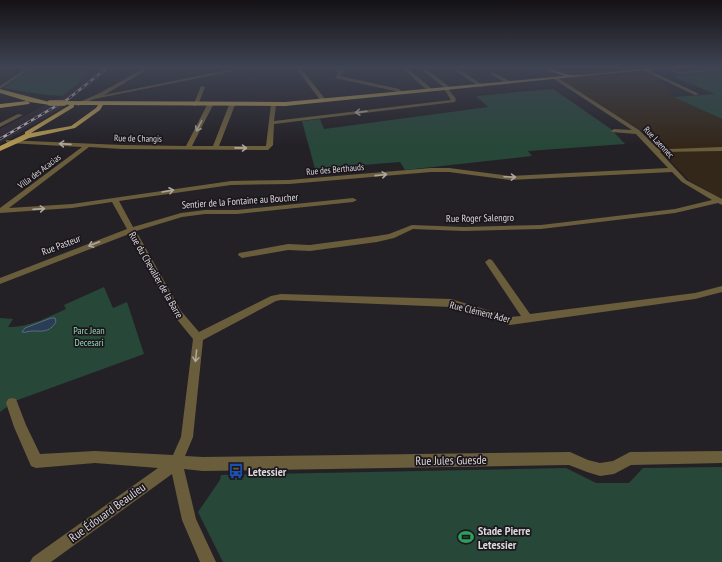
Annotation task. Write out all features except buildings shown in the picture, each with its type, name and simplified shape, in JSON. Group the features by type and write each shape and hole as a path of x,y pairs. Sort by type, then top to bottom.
{"main road":[{"path":"4,93 21,99"},
{"path":"0,95 47,104 99,107 114,104 273,105 398,93"},
{"path":"0,102 9,97"},
{"path":"0,106 21,99"},
{"path":"0,106 21,99"},
{"path":"0,149 32,133 72,105 89,103 99,107"},
{"path":"0,145 32,133 73,127 99,107"}],"street":[{"path":"89,103 95,97 115,93"},
{"path":"195,104 200,93"},
{"path":"318,93 323,100"},
{"path":"273,105 272,123 454,101 449,93"},
{"name":"Rue Laennec","path":"578,93 638,132 672,170 684,181 720,202"},
{"path":"72,105 102,94 111,94"},
{"path":"188,147 210,104"},
{"path":"215,148 232,105"},
{"path":"0,125 20,115"},
{"name":"Rue de Changis","path":"8,141 87,146 267,148 270,145 272,123"},
{"path":"614,131 638,132"},
{"name":"Villa des Acacias","path":"0,211 87,146"},
{"path":"655,150 671,151 722,148"},
{"name":"Rue des Berthauds","path":"0,211 66,207 115,201 231,182 304,181 431,170 449,170 510,178 672,170"},
{"name":"Sentier de la Fontaine au Boucher","path":"131,230 181,215 205,212 237,212 353,200"},
{"name":"Rue du Chevalier de la Barre","path":"115,201 178,314 198,338"},
{"name":"Rue Roger Salengro","path":"242,255 288,247 310,248 377,239 391,236 412,227 464,229 541,227 675,211 720,202"},
{"name":"Rue Pasteur","path":"0,280 131,230"},
{"path":"489,262 528,319"},
{"name":"Rue Clément Ader","path":"198,338 274,298 281,297 451,303 510,321 696,296 722,289"},
{"path":"198,338 187,437 176,463 189,520 208,562"},
{"name":"Rue Jules Guesde","path":"12,403 36,461 95,457 176,463 570,458 587,467 606,470 618,466 630,459 722,457"},
{"name":"Rue Édouard Beaulieu","path":"38,562 176,463"}],"shaded area":[{"path":"66,93 79,93 65,103 62,108 0,144 0,129"},
{"path":"578,93 668,93 722,119 722,199 690,181 641,130"}],"green space":[{"path":"34,93 66,93 62,96"},
{"path":"507,93 559,93 611,129 625,144 528,151 532,156 405,170 400,162 315,169 302,121 320,119 324,129 488,107 476,96"},
{"path":"713,93 722,93 722,119 674,97 715,94"},
{"name":"Parc Jean Decesari","path":"104,287 113,308 127,302 144,354 15,401 0,412 0,318 13,319 8,327 30,324 66,309 64,305"},
{"name":"Stade Pierre Letessier","path":"722,467 722,562 223,562 198,512 220,480 221,475 566,468 596,483 629,483 643,468"}],"water":[{"path":"51,318 55,318 56,322 48,330 22,332 25,328"}],"railway":[{"path":"0,139 75,93"}],"place":[{"name":"Letessier","path":"236,471"},
{"name":"Stade Pierre Letessier","path":"466,537"}]}
